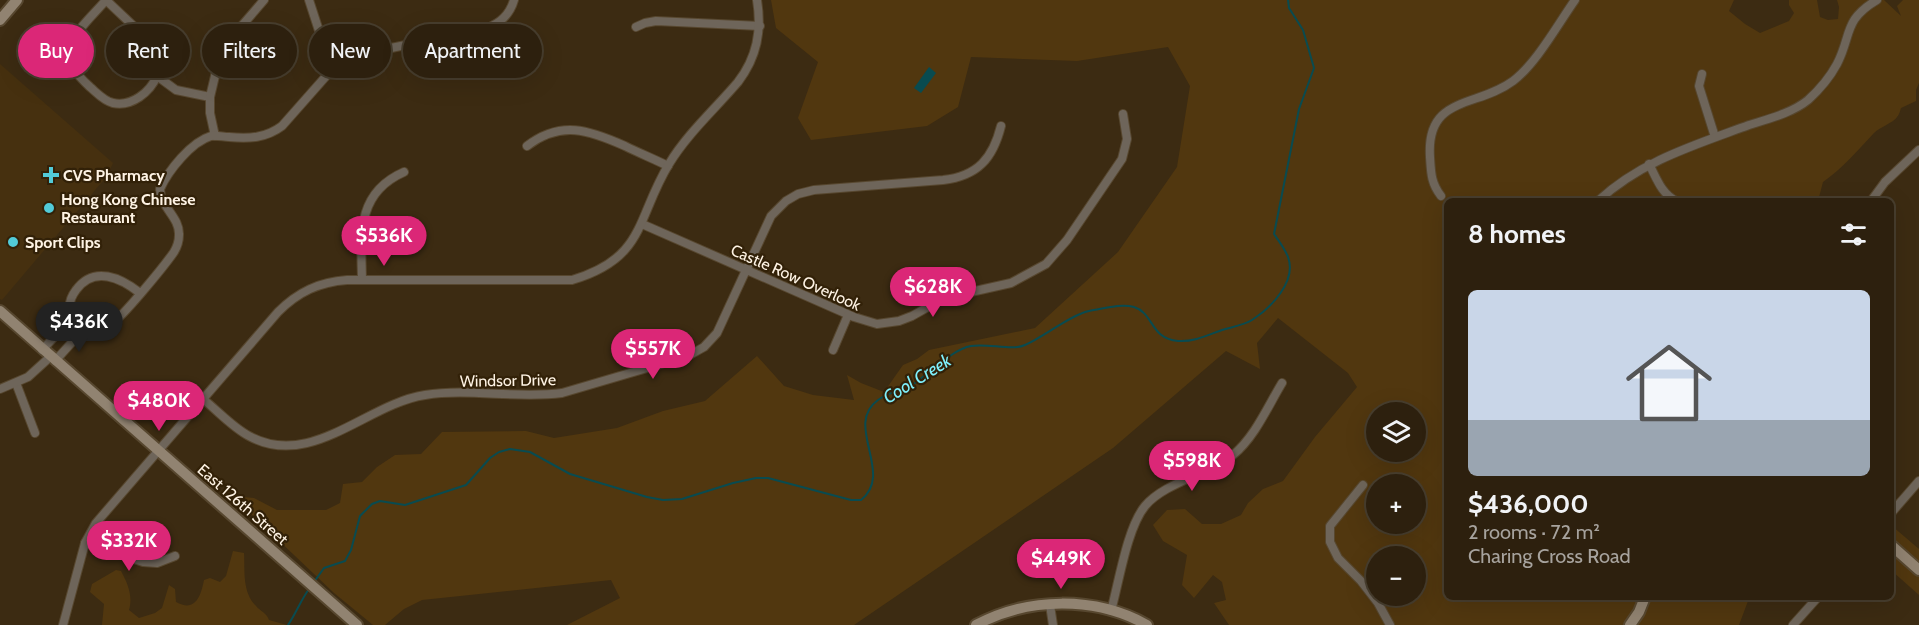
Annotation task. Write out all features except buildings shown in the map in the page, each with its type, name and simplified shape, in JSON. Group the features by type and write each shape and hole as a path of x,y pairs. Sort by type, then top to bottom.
{"street":[{"path":"0,20 17,0"},
{"path":"132,24 106,0 71,43 69,56 72,69 102,98 112,102 133,101 157,78"},
{"path":"215,136 210,113 210,97 223,48 264,0"},
{"path":"309,0 317,24"},
{"path":"391,47 488,28 506,17 514,0"},
{"path":"63,625 85,543 96,523 278,312 294,298 327,282 573,280 610,263 629,245 642,224 668,166 742,77 754,54 760,26 757,0"},
{"path":"1441,196 1431,180 1430,138 1436,122 1455,106 1496,91 1514,81 1528,67 1575,0"},
{"path":"1602,198 1649,164 1788,111 1807,101 1825,82 1837,64 1848,29 1872,1"},
{"path":"636,27 645,22 656,21 760,26"},
{"path":"1702,74 1699,86 1715,137"},
{"path":"161,78 176,90 210,97"},
{"path":"140,293 127,283 113,277 105,275 86,279 72,296 70,313 76,325 84,329 110,325 140,293 173,253 179,237 179,229 162,202 160,189 182,157 208,137 257,138 275,132 324,78"},
{"name":"Castle Row Overlook","path":"642,224 848,315 877,324 899,321 944,298 1011,283 1046,264 1067,240 1122,159 1127,139 1123,114"},
{"name":"Windsor Drive","path":"203,399 248,435 266,443 284,446 318,440 389,406 418,396 544,394 573,391 673,361 700,350 717,333 771,216 782,204 806,192 822,189 961,177 990,156 1001,126"},
{"path":"527,146 548,134 566,130 585,131 668,166"},
{"path":"1873,198 1885,182 1919,150"},
{"path":"1649,164 1659,186 1672,198"},
{"path":"362,280 362,226 366,208 383,184 404,172"},
{"name":"East 126th Street","path":"0,311 357,625"},
{"path":"833,350 848,315"},
{"path":"49,356 72,318"},
{"path":"0,388 16,383 35,371 49,356 84,329"},
{"path":"16,383 35,433"},
{"path":"1112,611 1134,524 1146,506 1160,494 1233,454 1250,435 1282,383"},
{"path":"1894,510 1919,480"},
{"path":"1363,485 1330,526 1330,542 1338,558 1361,581 1378,603 1390,625"},
{"path":"85,543 143,562 157,563 175,556"},
{"path":"1894,548 1919,570"},
{"path":"1630,625 1644,600"},
{"path":"1793,625 1815,600"},
{"path":"1050,604 1053,625"},
{"path":"976,625 1000,614 1050,604 1086,605 1112,611 1147,625"}],"shaded area":[{"path":"771,0 1734,0 1729,11 1760,33 1789,21 1794,13 1789,0 1817,0 1820,17 1828,20 1838,19 1837,0 1884,0 1901,16 1897,6 1903,0 1919,0 1919,83 1916,90 1916,101 1901,108 1895,119 1874,133 1823,182 1819,198 1444,198 1444,600 1750,600 1739,625 1229,625 1214,603 1226,600 1222,582 1213,575 1194,598 1182,585 1187,555 1163,541 1153,525 1167,510 1185,509 1202,524 1221,524 1241,515 1248,503 1263,489 1283,481 1315,437 1357,387 1348,373 1278,318 1257,343 1260,369 1226,351 1113,448 854,625 567,625 620,598 611,580 422,600 404,609 385,625 373,625 334,593 232,496 254,498 277,510 326,510 340,503 343,484 362,482 377,467 395,455 421,454 442,432 526,431 554,438 617,428 663,411 705,401 757,356 784,386 813,395 854,400 847,375 884,392 903,365 929,350 1035,328 1118,252 1177,167 1190,86 1168,47 1077,61 971,57 958,107 927,126 811,140 798,118 818,62 776,28"},
{"path":"0,64 113,163 107,176 2,300 0,299"},
{"path":"1894,528 1919,549 1919,595 1894,573"},
{"path":"233,551 244,553 246,588 252,600 269,620 287,625 102,625 104,604 90,592 92,584 116,570 121,571 128,585 129,610 139,618 162,608 169,585 175,589 176,602 183,605 193,604 199,596 204,580 210,578 220,582 226,576"}],"water":[{"path":"929,67 936,73 921,93 914,88"}],"waterway":[{"name":"Cool Creek","path":"314,582 324,568 345,561 351,550 360,516 372,504 380,501 405,505 466,485 490,458 499,452 510,449 530,452 570,474 663,500 682,499 756,478 768,478 851,500 861,500 870,489 873,476 865,422 869,410 878,400 915,383 949,356 964,348 977,345 1020,347 1082,313 1117,306 1129,306 1140,310 1162,336 1178,341 1201,338 1252,320 1274,301 1286,284 1289,275 1288,257 1274,234 1299,109 1314,68 1303,30 1289,8 1288,0"},
{"name":"Cool Creek","path":"288,625 309,589"}],"place":[{"name":"CVS Pharmacy","path":"51,175"},
{"name":"Hong Kong Chinese Restaurant","path":"49,208"},
{"name":"Sport Clips","path":"13,242"}]}
